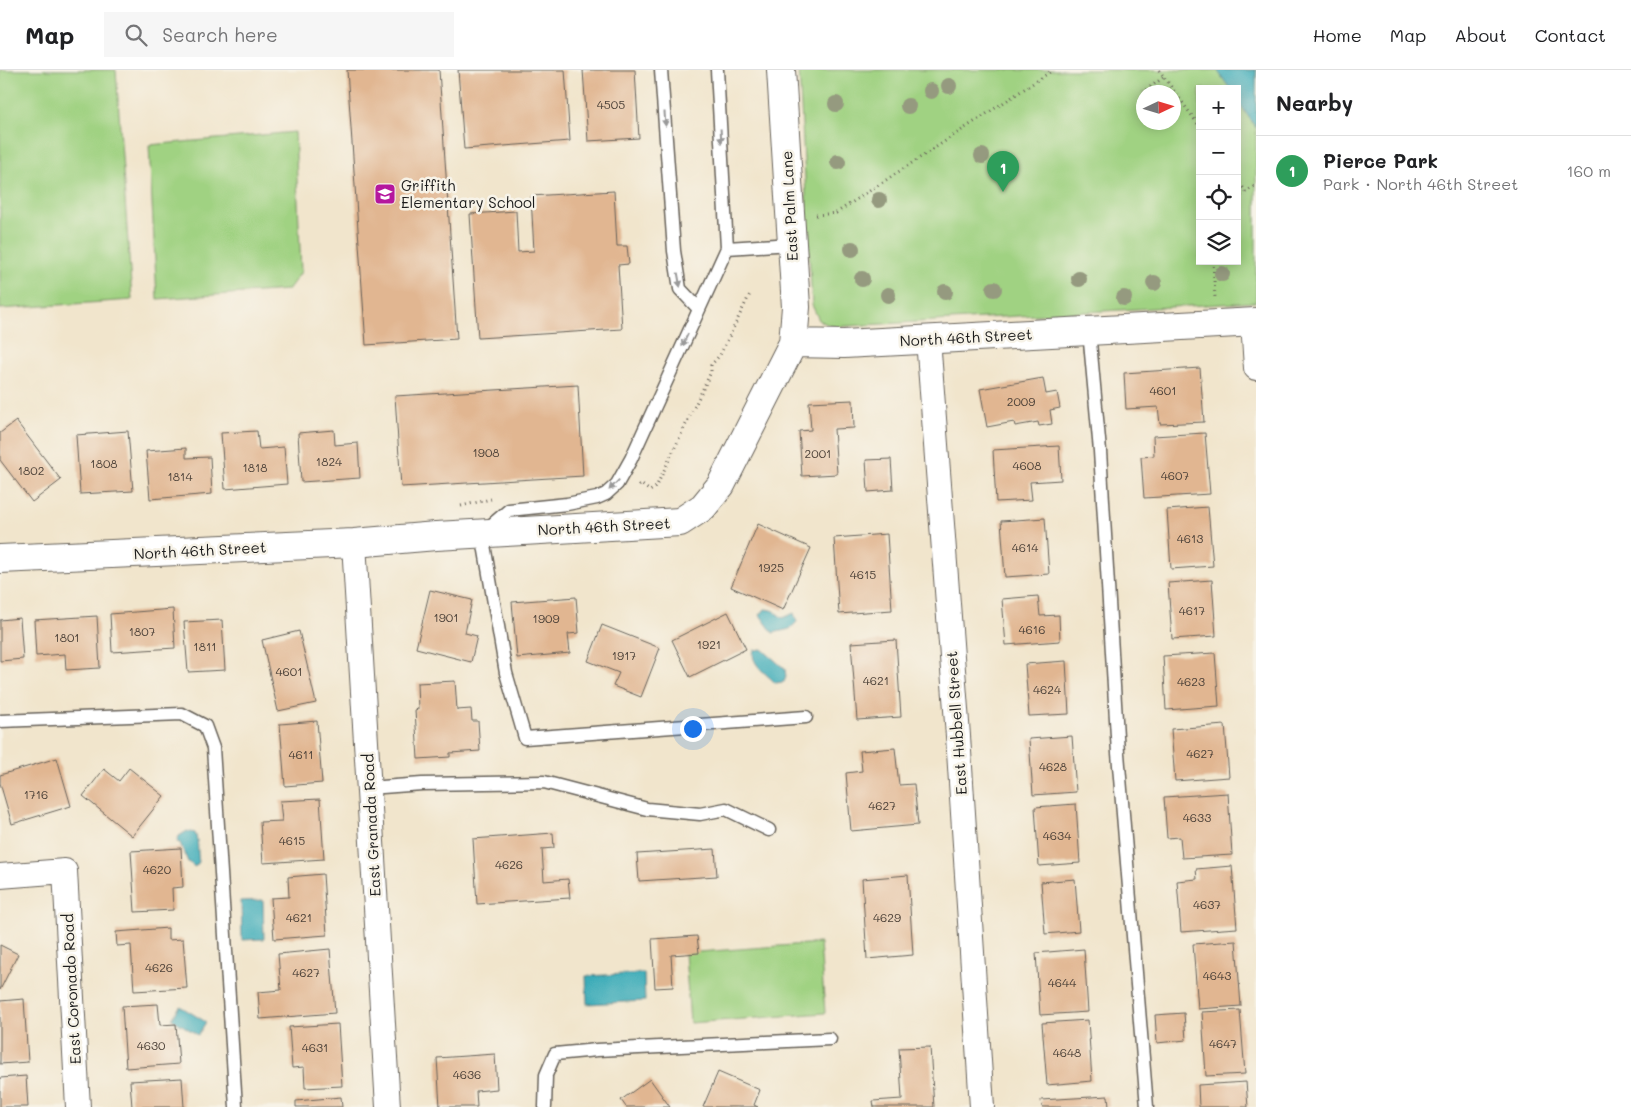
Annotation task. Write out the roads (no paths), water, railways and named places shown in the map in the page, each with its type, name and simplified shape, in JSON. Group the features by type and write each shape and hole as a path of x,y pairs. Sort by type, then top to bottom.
{"street":[{"name":"East Palm Lane","path":"781,70 796,307 793,342"},
{"name":"North 46th Street","path":"0,559 354,543 482,533 680,522 703,507 721,485 793,342 844,344 1254,322"},
{"path":"1254,322 1256,368"},
{"name":"East Hubbell Street","path":"928,339 982,1107"},
{"name":"East Granada Road","path":"354,543 388,1107"},
{"name":"East Coronado Road","path":"0,876 65,871 78,1107"}],"lane":[{"path":"661,70 674,251 680,288 699,309"},
{"path":"717,70 727,248 631,459 617,484 597,498 567,504 509,510 482,533 506,673 525,738 806,717"},
{"path":"727,248 792,244"},
{"path":"1089,331 1100,451 1118,754 1147,1107"},
{"path":"0,722 182,714 205,726 213,748 236,1107"},
{"path":"369,788 422,784 544,782 647,809 700,814 726,810 769,830"},
{"path":"545,1107 546,1075 555,1054 597,1050 830,1039"}],"water":[{"path":"1217,70 1256,70 1256,128 1241,106 1241,85 1227,85"},
{"path":"765,609 772,610 783,618 794,613 797,622 790,629 773,633 760,615"},
{"path":"762,649 785,669 786,677 784,682 775,683 756,664 753,655 754,650"},
{"path":"187,831 195,833 197,840 199,862 195,867 188,862 180,843 177,842 179,836"},
{"path":"263,900 264,939 242,940 241,901"},
{"path":"644,973 645,1001 587,1004 586,976"},
{"path":"180,1006 206,1022 198,1035 172,1019"}],"place":[{"name":"Pierce Park","path":"1003,192"},
{"name":"Griffith Elementary School","path":"385,194"}]}
